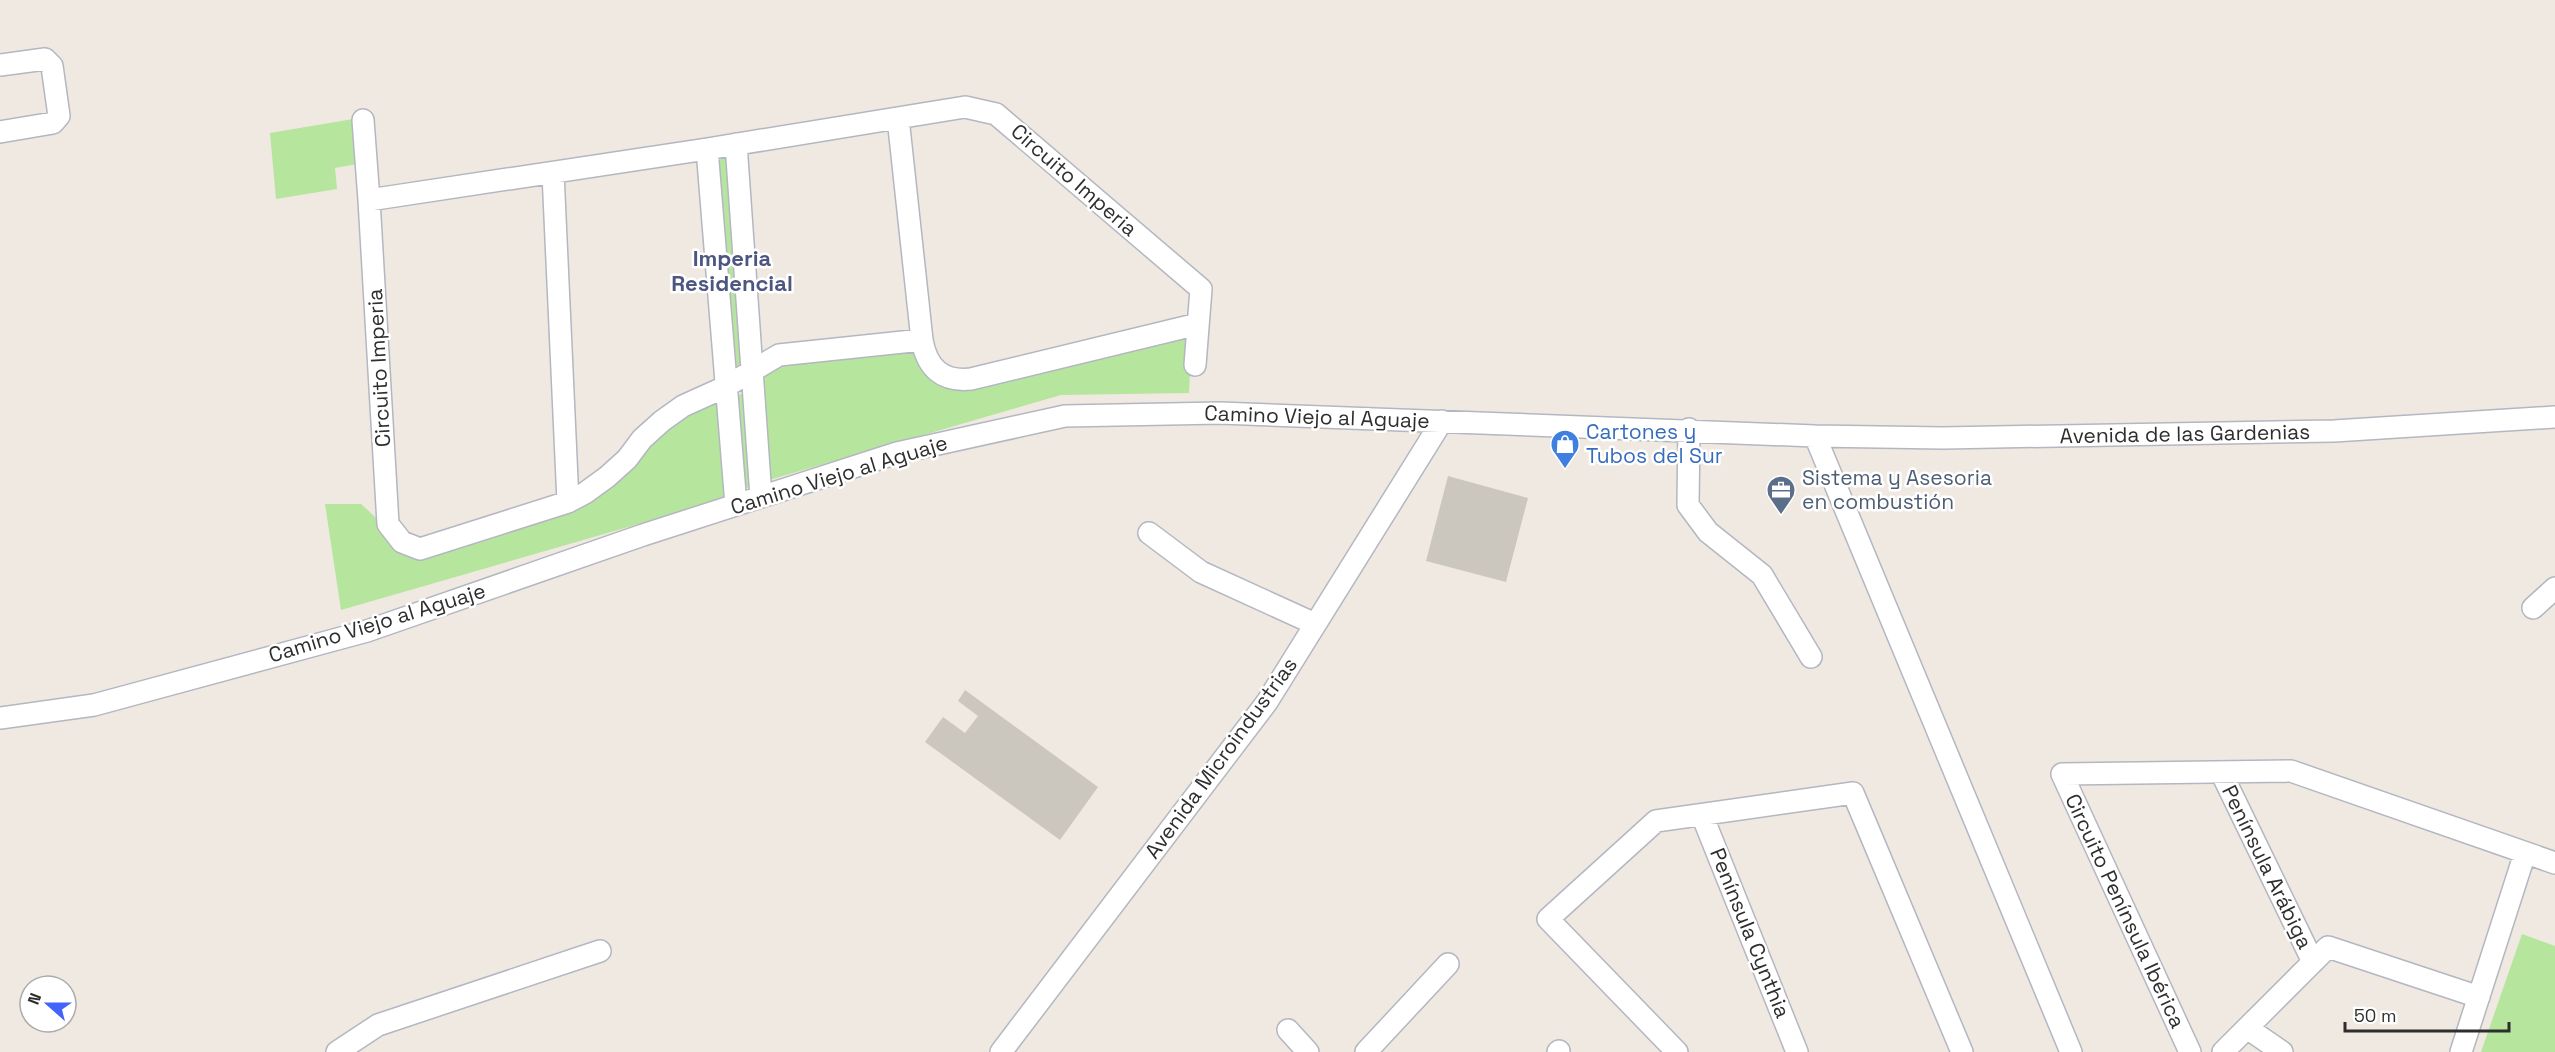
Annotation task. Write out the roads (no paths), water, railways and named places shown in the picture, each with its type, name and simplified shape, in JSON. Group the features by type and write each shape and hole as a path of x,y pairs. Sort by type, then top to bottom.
{"street":[{"path":"0,65 45,59 52,66 59,116 53,123 0,132"},
{"name":"Circuito Imperia","path":"922,340 779,355 725,387 683,406 662,421 642,440 627,459 585,494 568,502 420,549 402,542 388,524 369,200 965,107 996,114 1201,289 1195,365"},
{"path":"898,118 922,340 924,353 935,370 953,381 971,379 1198,324"},
{"path":"363,120 369,200"},
{"path":"736,144 754,368 761,497"},
{"path":"707,149 736,505"},
{"path":"553,173 568,502"},
{"name":"Camino Viejo al Aguaje","path":"0,718 94,705 367,631 736,505 897,453 1065,416 1220,413 1689,429 1815,436"},
{"name":"Avenida de las Gardenias","path":"1815,436 1943,438 2334,431 2555,417"},
{"name":"Avenida Microindustrias","path":"1001,1052 1267,702 1442,421"},
{"path":"1689,429 1688,505 1708,532 1762,575 1810,657"},
{"path":"1815,436 2071,1052"},
{"path":"1149,533 1201,572 1315,624"},
{"path":"2532,608 2555,588"},
{"name":"Circuito Península Ibérica","path":"2190,1052 2062,774 2290,771 2555,863"},
{"name":"Península Arábiga","path":"2221,772 2320,955"},
{"path":"1677,1052 1548,919 1656,821 1853,793 1962,1052"},
{"name":"Península Cynthia","path":"1702,815 1797,1052"},
{"path":"2461,1052 2525,853"},
{"path":"337,1052 378,1025 600,951"},
{"path":"2223,1052 2320,955 2479,997"},
{"path":"1366,1052 1448,964"},
{"path":"2247,1028 2282,1052"},
{"path":"1288,1030 1308,1052"}],"place":[{"name":"Cartones y Tubos del Sur","path":"1565,470"},
{"name":"Sistema y Asesoria en combustión","path":"1781,516"}],"district":[{"name":"Imperia Residencial","path":"732,270"}]}
